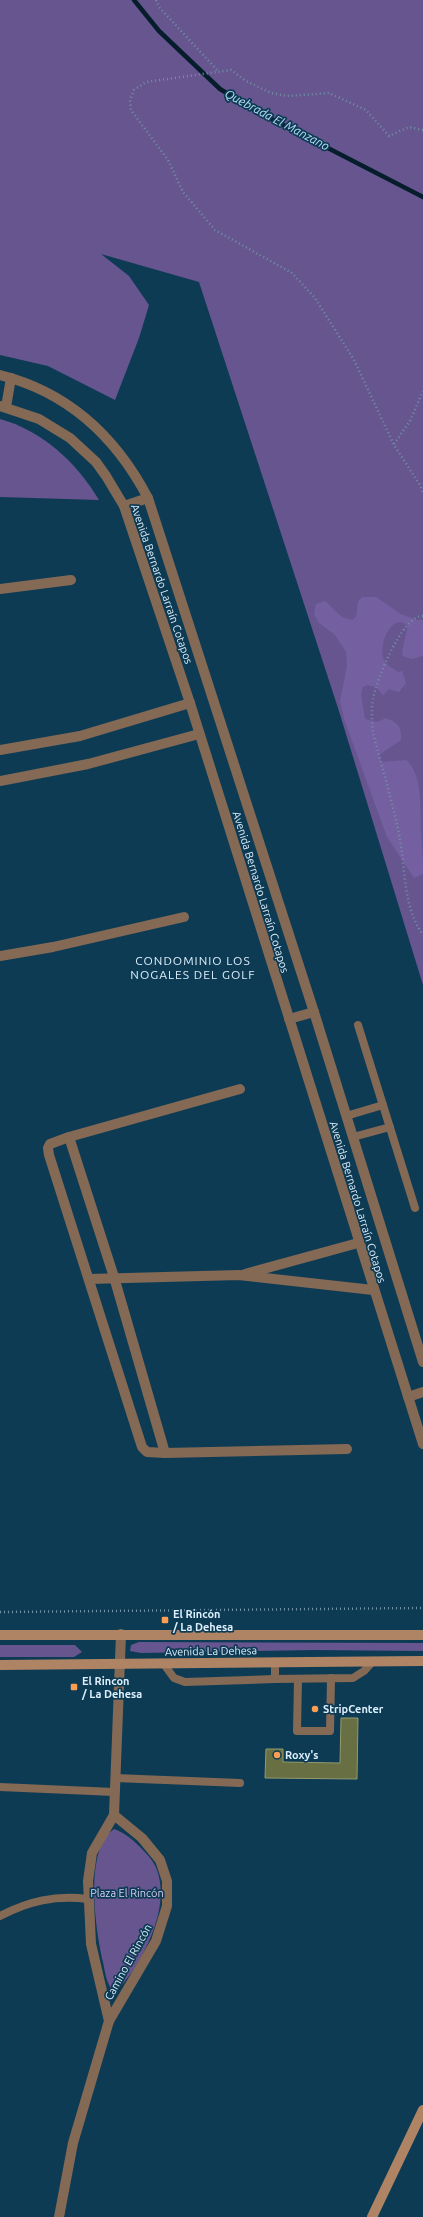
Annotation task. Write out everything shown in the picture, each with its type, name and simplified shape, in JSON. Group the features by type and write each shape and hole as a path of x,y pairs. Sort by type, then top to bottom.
{"street":[{"name":"Avenida Bernardo Larraín Cotapos","path":"0,375 42,390 66,403 99,428 126,460 148,498 314,1012 423,1362"},
{"path":"3,406 11,378"},
{"name":"Avenida Bernardo Larraín Cotapos","path":"3,406 39,419 70,438 87,454 106,476 124,506 190,703 358,1243 423,1444"},
{"path":"124,506 148,498"},
{"path":"0,589 71,580"},
{"path":"0,750 80,736 190,703"},
{"path":"0,781 88,764 199,734"},
{"path":"0,956 53,947 184,917"},
{"path":"288,1019 314,1012"},
{"path":"240,1089 69,1137 50,1144 48,1151 142,1447 147,1452 166,1453 347,1449"},
{"path":"69,1137 114,1278 166,1453"},
{"path":"239,1275 358,1243"},
{"path":"89,1279 239,1275 374,1290"},
{"path":"408,1397 423,1392"},
{"name":"Camino El Rincón","path":"109,2021 93,1956 88,1899 92,1854 114,1815 121,1634"},
{"name":"Avenida La Dehesa","path":"0,1635 423,1635"},
{"name":"Avenida La Dehesa","path":"0,1665 423,1661"},
{"name":"Camino El Rincón","path":"59,2217 73,2143 109,2021 156,1941 167,1906 168,1891 164,1870 152,1849 114,1815"},
{"path":"372,2217 423,2110"}],"lane":[{"path":"358,1025 415,1208"},
{"path":"346,1116 383,1105"},
{"path":"353,1137 390,1127"},
{"path":"163,1663 174,1678 185,1682 353,1678 364,1671 373,1661"},
{"path":"275,1662 275,1679"},
{"path":"298,1679 297,1730 330,1730 331,1678"},
{"path":"115,1778 240,1783"},
{"path":"0,1786 114,1792"},
{"path":"0,1916 20,1906 48,1898 88,1899"}],"path":[{"path":"156,0 158,7 216,71"},
{"path":"423,130 409,127 389,136 366,110 329,93 287,96 271,93 246,81 231,70 146,82 134,90 130,100 131,110 168,160 183,192 215,230 292,274 315,298 354,360 394,445 420,485 423,493"},
{"path":"394,445 410,421 423,392"},
{"path":"423,616 419,616 410,621 402,630 373,698 372,716 373,733 400,836 404,879 411,910 423,935"},
{"path":"0,1612 423,1608"}],"green space":[{"path":"0,0 423,0 423,985 338,708 199,282 101,254 129,276 149,305 139,338 115,400 48,366 0,355"},
{"path":"0,419 16,424 30,431 57,450 80,473 99,500 0,497"},
{"path":"139,1642 423,1643 423,1651 314,1650 141,1653 130,1651 131,1645"},
{"path":"0,1645 75,1645 82,1652 74,1657 0,1657"},
{"name":"Plaza El Rincón","path":"114,1829 133,1841 152,1860 157,1870 161,1896 156,1923 139,1961 121,1986 113,1991 106,1977 100,1948 94,1892 98,1854 104,1839"}],"shaded area":[{"path":"362,597 376,597 401,614 417,620 423,620 423,656 411,659 403,656 402,651 408,626 402,622 396,623 391,627 384,641 382,649 385,662 398,672 402,671 406,683 399,692 389,689 383,695 376,687 367,685 363,687 361,694 365,719 377,722 386,718 394,722 401,732 401,740 379,755 382,762 406,760 411,766 418,783 420,793 423,874 414,878 387,837 344,719 340,701 347,666 346,652 335,635 318,622 314,614 316,604 325,601 342,617 352,620 356,617 358,602"}],"building":[{"path":"341,1718 358,1718 357,1779 265,1778 266,1749 283,1749 283,1762 340,1763"}],"waterway":[{"name":"Quebrada El Manzano","path":"134,0 159,31 220,89 258,112 423,197"}],"place":[{"name":"El Rincón / La Dehesa","path":"165,1620"},
{"name":"El Rincon / La Dehesa","path":"74,1687"},
{"name":"StripCenter","path":"315,1709"},
{"name":"Roxy's","path":"277,1755"}],"district":[{"name":"CONDOMINIO LOS NOGALES DEL GOLF","path":"193,968"}]}
